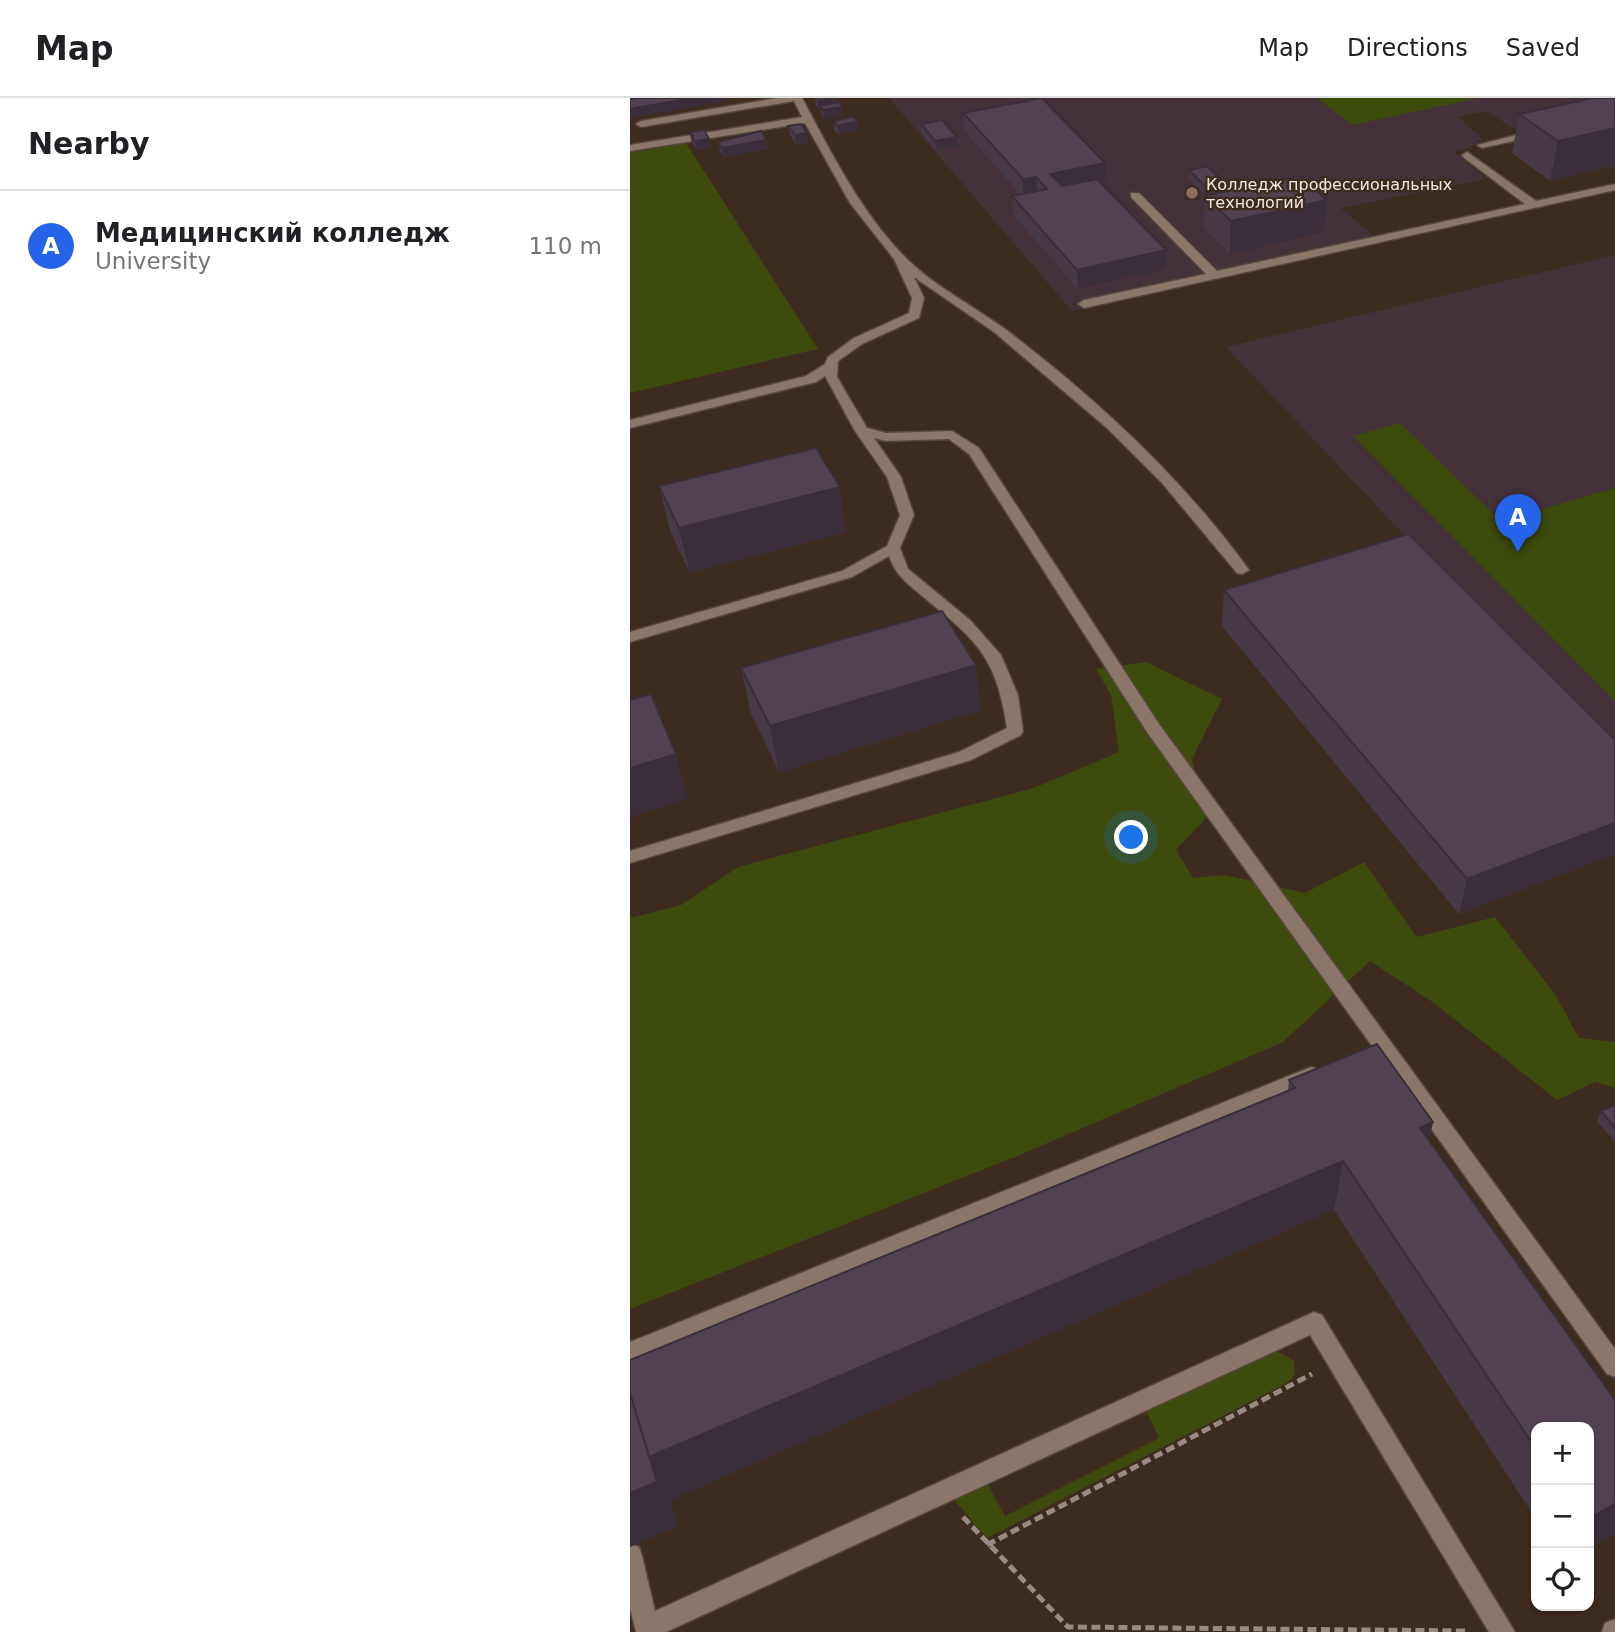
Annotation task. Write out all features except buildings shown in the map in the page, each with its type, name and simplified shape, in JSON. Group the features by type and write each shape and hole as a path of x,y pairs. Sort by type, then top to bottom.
{"lane":[{"path":"641,124 796,98 836,171 872,225 899,258 924,279 996,327 1065,383 1165,478 1241,570"},
{"path":"630,148 808,119"},
{"path":"1482,145 1549,131"},
{"path":"1466,155 1535,206"},
{"path":"1084,304 1615,187"},
{"path":"1135,195 1214,275"},
{"path":"630,637 847,574 892,548 907,515 894,477 862,431 831,377 831,366 832,360 858,341 915,315 918,298 899,258"},
{"path":"630,424 811,379 831,366"},
{"path":"862,431 887,437 951,435 974,451 1153,728 1375,1049 1615,1367"},
{"path":"630,858 965,756 1015,731 1010,695 996,659 965,623 901,571 892,548"},
{"path":"630,1352 1330,1067"},
{"path":"630,1556 648,1630 1314,1322 1503,1632"}],"path":[{"path":"986,1545 1338,1361"},
{"path":"942,1493 986,1545 1069,1627 1503,1632"}],"shaded area":[{"name":"Колледж профессиональных технологий","path":"889,98 1610,98 1615,109 1522,130 1512,128 1487,111 1458,117 1483,139 1454,152 1486,179 1341,208 1378,240 1072,311"},
{"path":"1615,255 1615,757 1226,347"}],"green space":[{"path":"1317,98 1480,98 1352,125"},
{"path":"686,143 818,349 630,393 630,153"},
{"path":"1400,423 1501,521 1615,488 1615,701 1353,436"},
{"path":"1146,662 1222,699 1192,759 1206,818 1176,850 1193,878 1225,875 1305,893 1364,862 1417,937 1495,917 1555,994 1579,1038 1615,1042 1615,1088 1595,1082 1557,1100 1434,1003 1370,961 1283,1042 1015,1157 630,1309 630,918 681,905 738,867 1034,788 1119,752 1111,695 1096,669"},
{"path":"1275,1350 1294,1361 1295,1375 1287,1383 987,1538 949,1494 985,1479 1005,1516 1159,1438 1143,1404"}],"place":[{"name":"Колледж профессиональных технологий","path":"1192,193"},
{"name":"Медицинский колледж","path":"1518,552"}]}
